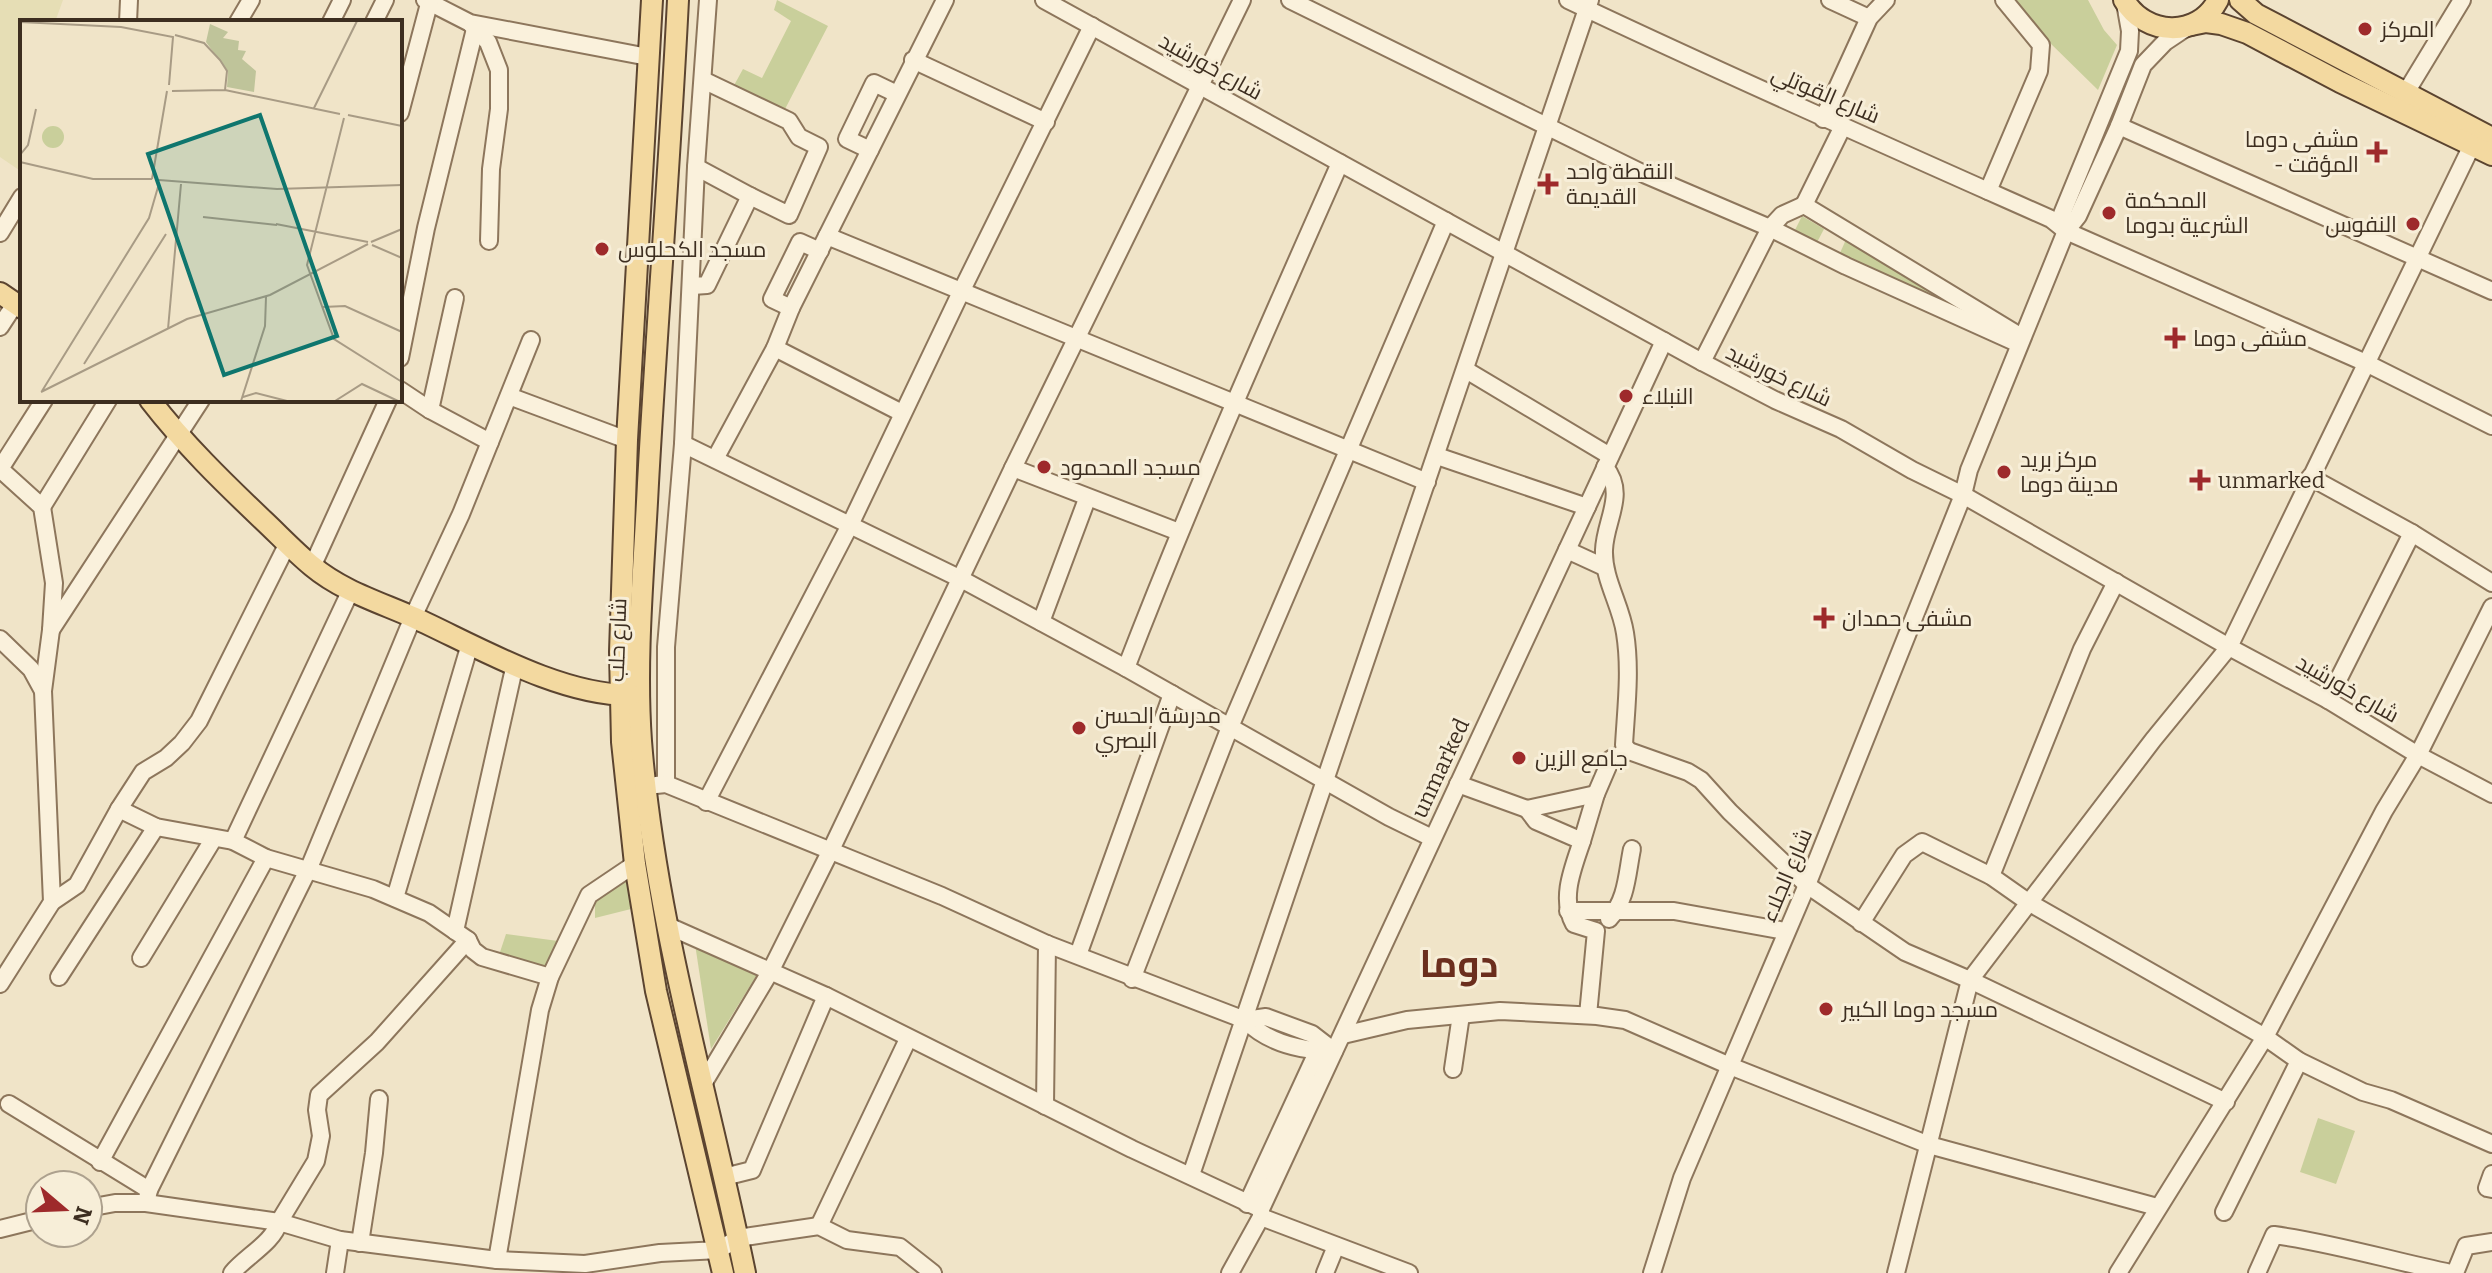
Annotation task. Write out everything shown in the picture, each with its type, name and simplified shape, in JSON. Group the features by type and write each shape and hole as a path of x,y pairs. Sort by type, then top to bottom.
{"main road":[{"name":"شارع حلب","path":"652,0 627,440 630,695 666,925 745,1273"},
{"name":"شارع حلب","path":"630,695 646,528 678,0"},
{"path":"2191,25 2205,17 2218,0"},
{"path":"2240,0 2256,14 2481,138 2492,155"},
{"path":"2125,1 2135,14 2161,28 2176,29 2206,22 2247,33 2340,82 2481,138"},
{"path":"2340,82 2347,62"},
{"path":"152,402 177,435 312,567 350,592 515,664 591,692 630,695"},
{"name":"شارع حلب","path":"646,787 635,864 656,991 723,1273"}],"street":[{"path":"128,20 129,0"},
{"path":"239,20 251,0"},
{"path":"332,20 342,0"},
{"path":"375,20 385,0"},
{"path":"708,0 696,167 683,444 666,647 646,787 706,802 942,896 1132,979 1245,1020 1259,1034 1305,1051 1334,1051"},
{"path":"715,459 775,348 791,308 945,0"},
{"name":"شارع خورشيد","path":"1044,0 1702,362 1775,400 1841,429 1963,495 2328,700 2418,755 2492,794"},
{"path":"703,1084 770,972 830,852 1013,468 1242,0"},
{"path":"1290,0 1646,175 1770,228 1846,266 2021,340"},
{"name":"شارع القوتلي","path":"1568,0 1588,4 1823,119 2051,219 2066,231 2366,363 2492,426"},
{"path":"1830,0 1869,18"},
{"path":"1823,119 1869,18 1886,0"},
{"path":"1988,191 2039,71 2041,45 2004,0"},
{"path":"2405,94 2462,0"},
{"path":"402,105 428,1 472,26 488,42 499,70 489,241"},
{"path":"2066,231 2062,214 2129,51 2130,31 2125,1"},
{"path":"1191,1175 1588,4"},
{"path":"2066,231 2078,216 2143,65 2151,54 2191,25"},
{"path":"472,26 648,57"},
{"path":"402,348 472,26"},
{"path":"706,802 850,525 1092,26"},
{"path":"913,60 1046,122"},
{"path":"696,167 789,215 819,147 799,137 789,121 703,80"},
{"path":"870,150 847,139 874,83 897,94"},
{"path":"1702,362 1770,228 1782,215 1804,205 1843,126"},
{"path":"2119,126 2492,291"},
{"path":"1896,1273 1970,980 2229,647 2416,258 2481,138"},
{"path":"1126,668 1233,402 1340,163"},
{"path":"692,286 707,285 750,196"},
{"path":"0,233 20,200"},
{"path":"1804,205 2021,340"},
{"path":"1132,979 1230,727 1446,221"},
{"name":"شارع الجلاء","path":"1652,1273 1682,1178 1807,885 2066,231"},
{"path":"823,244 961,292 1427,482"},
{"path":"430,410 455,298"},
{"path":"0,327 12,302"},
{"path":"147,1197 309,868 413,617 461,514 531,340"},
{"name":"unmarked","path":"1230,1273 1313,1061 1334,1051 1343,1035 1664,341"},
{"path":"775,348 902,413"},
{"path":"1466,370 1608,462 1616,488 1604,547 1604,567 1626,634 1624,745 1629,751 1688,772 1701,780 1807,885 1905,952 2226,1102"},
{"path":"402,391 490,442"},
{"path":"509,396 627,440"},
{"path":"43,402 0,469 42,507 54,583 43,691 52,902"},
{"path":"42,507 107,402"},
{"path":"51,630 200,402"},
{"path":"312,567 387,402"},
{"path":"683,444 961,579 1432,838"},
{"path":"1437,456 1587,507"},
{"path":"1013,468 1179,532"},
{"path":"2310,477 2412,533 2492,583"},
{"path":"1041,622 1087,499"},
{"path":"2328,700 2412,533"},
{"path":"0,984 52,902 77,885 143,772 166,758 199,721 288,543"},
{"path":"1567,550 1604,567"},
{"path":"1991,876 2082,649 2116,582"},
{"path":"233,841 350,592"},
{"path":"2118,1273 2265,1037 2384,811 2418,755 2492,607"},
{"path":"0,639 31,669 43,691"},
{"path":"395,898 470,644"},
{"path":"232,1273 276,1232 316,1161 321,1136 317,1110 319,1095 377,1042 462,935 515,664"},
{"path":"1078,955 1172,694"},
{"path":"1596,931 1574,924 1568,911 1567,894 1596,794 1611,759 1629,751"},
{"path":"1458,784 1527,809 1596,794"},
{"path":"119,809 156,827 233,841 266,858 309,868 395,898 429,913 462,935 482,957 550,977"},
{"path":"1527,809 1536,821 1582,841"},
{"path":"59,977 156,827"},
{"path":"141,958 214,838"},
{"path":"1861,923 1904,855 1922,842 1991,876 2028,902 2265,1037 2299,1061 2363,1092 2391,1100 2492,1144"},
{"path":"1588,1015 1596,931 1616,912 1625,890 1632,849"},
{"path":"100,1162 266,858"},
{"path":"497,1260 540,1010 550,977 589,895 635,864"},
{"path":"1568,911 1674,911 1785,931"},
{"path":"666,925 826,996 1256,1210 1336,1246 1409,1273"},
{"path":"1045,1106 1047,944"},
{"path":"724,1177 752,1170 826,996"},
{"path":"1343,1035 1407,1020 1500,1011 1625,1020 1730,1066 1929,1145 2157,1207"},
{"path":"1453,1069 1461,1015"},
{"path":"819,1226 908,1039"},
{"path":"2224,1212 2299,1061"},
{"path":"360,1243 379,1099"},
{"path":"9,1104 100,1162 147,1197"},
{"path":"2492,1174 2487,1188 2492,1189"},
{"path":"104,1205 147,1197 279,1222 340,1240 497,1260 521,1267 585,1268 660,1253 719,1250 738,1238 819,1226 847,1240 900,1247 933,1273"},
{"path":"0,1229 24,1223"},
{"path":"2257,1273 2274,1235 2307,1239 2387,1266 2453,1273 2466,1246 2492,1242"},
{"path":"335,1273 340,1240"},
{"path":"1325,1273 1336,1246"}],"shaded area":[{"path":"0,0 63,0 56,20 20,20 20,171 0,157"}],"green space":[{"path":"777,0 828,26 783,113 732,89 743,69 762,78 791,21 774,10"},
{"path":"2016,0 2088,0 2104,30 2117,45 2098,90 2046,39"},
{"path":"1802,216 1824,229 1813,250 1791,238"},
{"path":"1848,235 1957,301 1954,308 1840,253"},
{"path":"629,878 631,909 595,918 595,897"},
{"path":"506,934 558,941 544,970 499,955"},
{"path":"695,944 758,973 711,1049"},
{"path":"2318,1118 2355,1131 2336,1184 2300,1172"}],"place":[{"name":"المركز","path":"2365,29"},
{"name":"مشفى دوما - المؤقت","path":"2377,152"},
{"name":"النقطة واحد القديمة","path":"1548,184"},
{"name":"المحكمة الشرعية بدوما","path":"2109,213"},
{"name":"النفوس","path":"2413,224"},
{"name":"مسجد الكحلوس","path":"602,249"},
{"name":"مشفى دوما","path":"2175,338"},
{"name":"النبلاء","path":"1626,396"},
{"name":"مسجد المحمود","path":"1044,467"},
{"name":"مركز بريد مدينة دوما","path":"2004,472"},
{"name":"unmarked","path":"2200,480"},
{"name":"مشفى حمدان","path":"1824,618"},
{"name":"مدرسة الحسن البصري","path":"1079,728"},
{"name":"جامع الزين","path":"1519,758"},
{"name":"مسجد دوما الكبير","path":"1826,1009"}],"district":[{"name":"دوما","path":"1459,964"}]}
